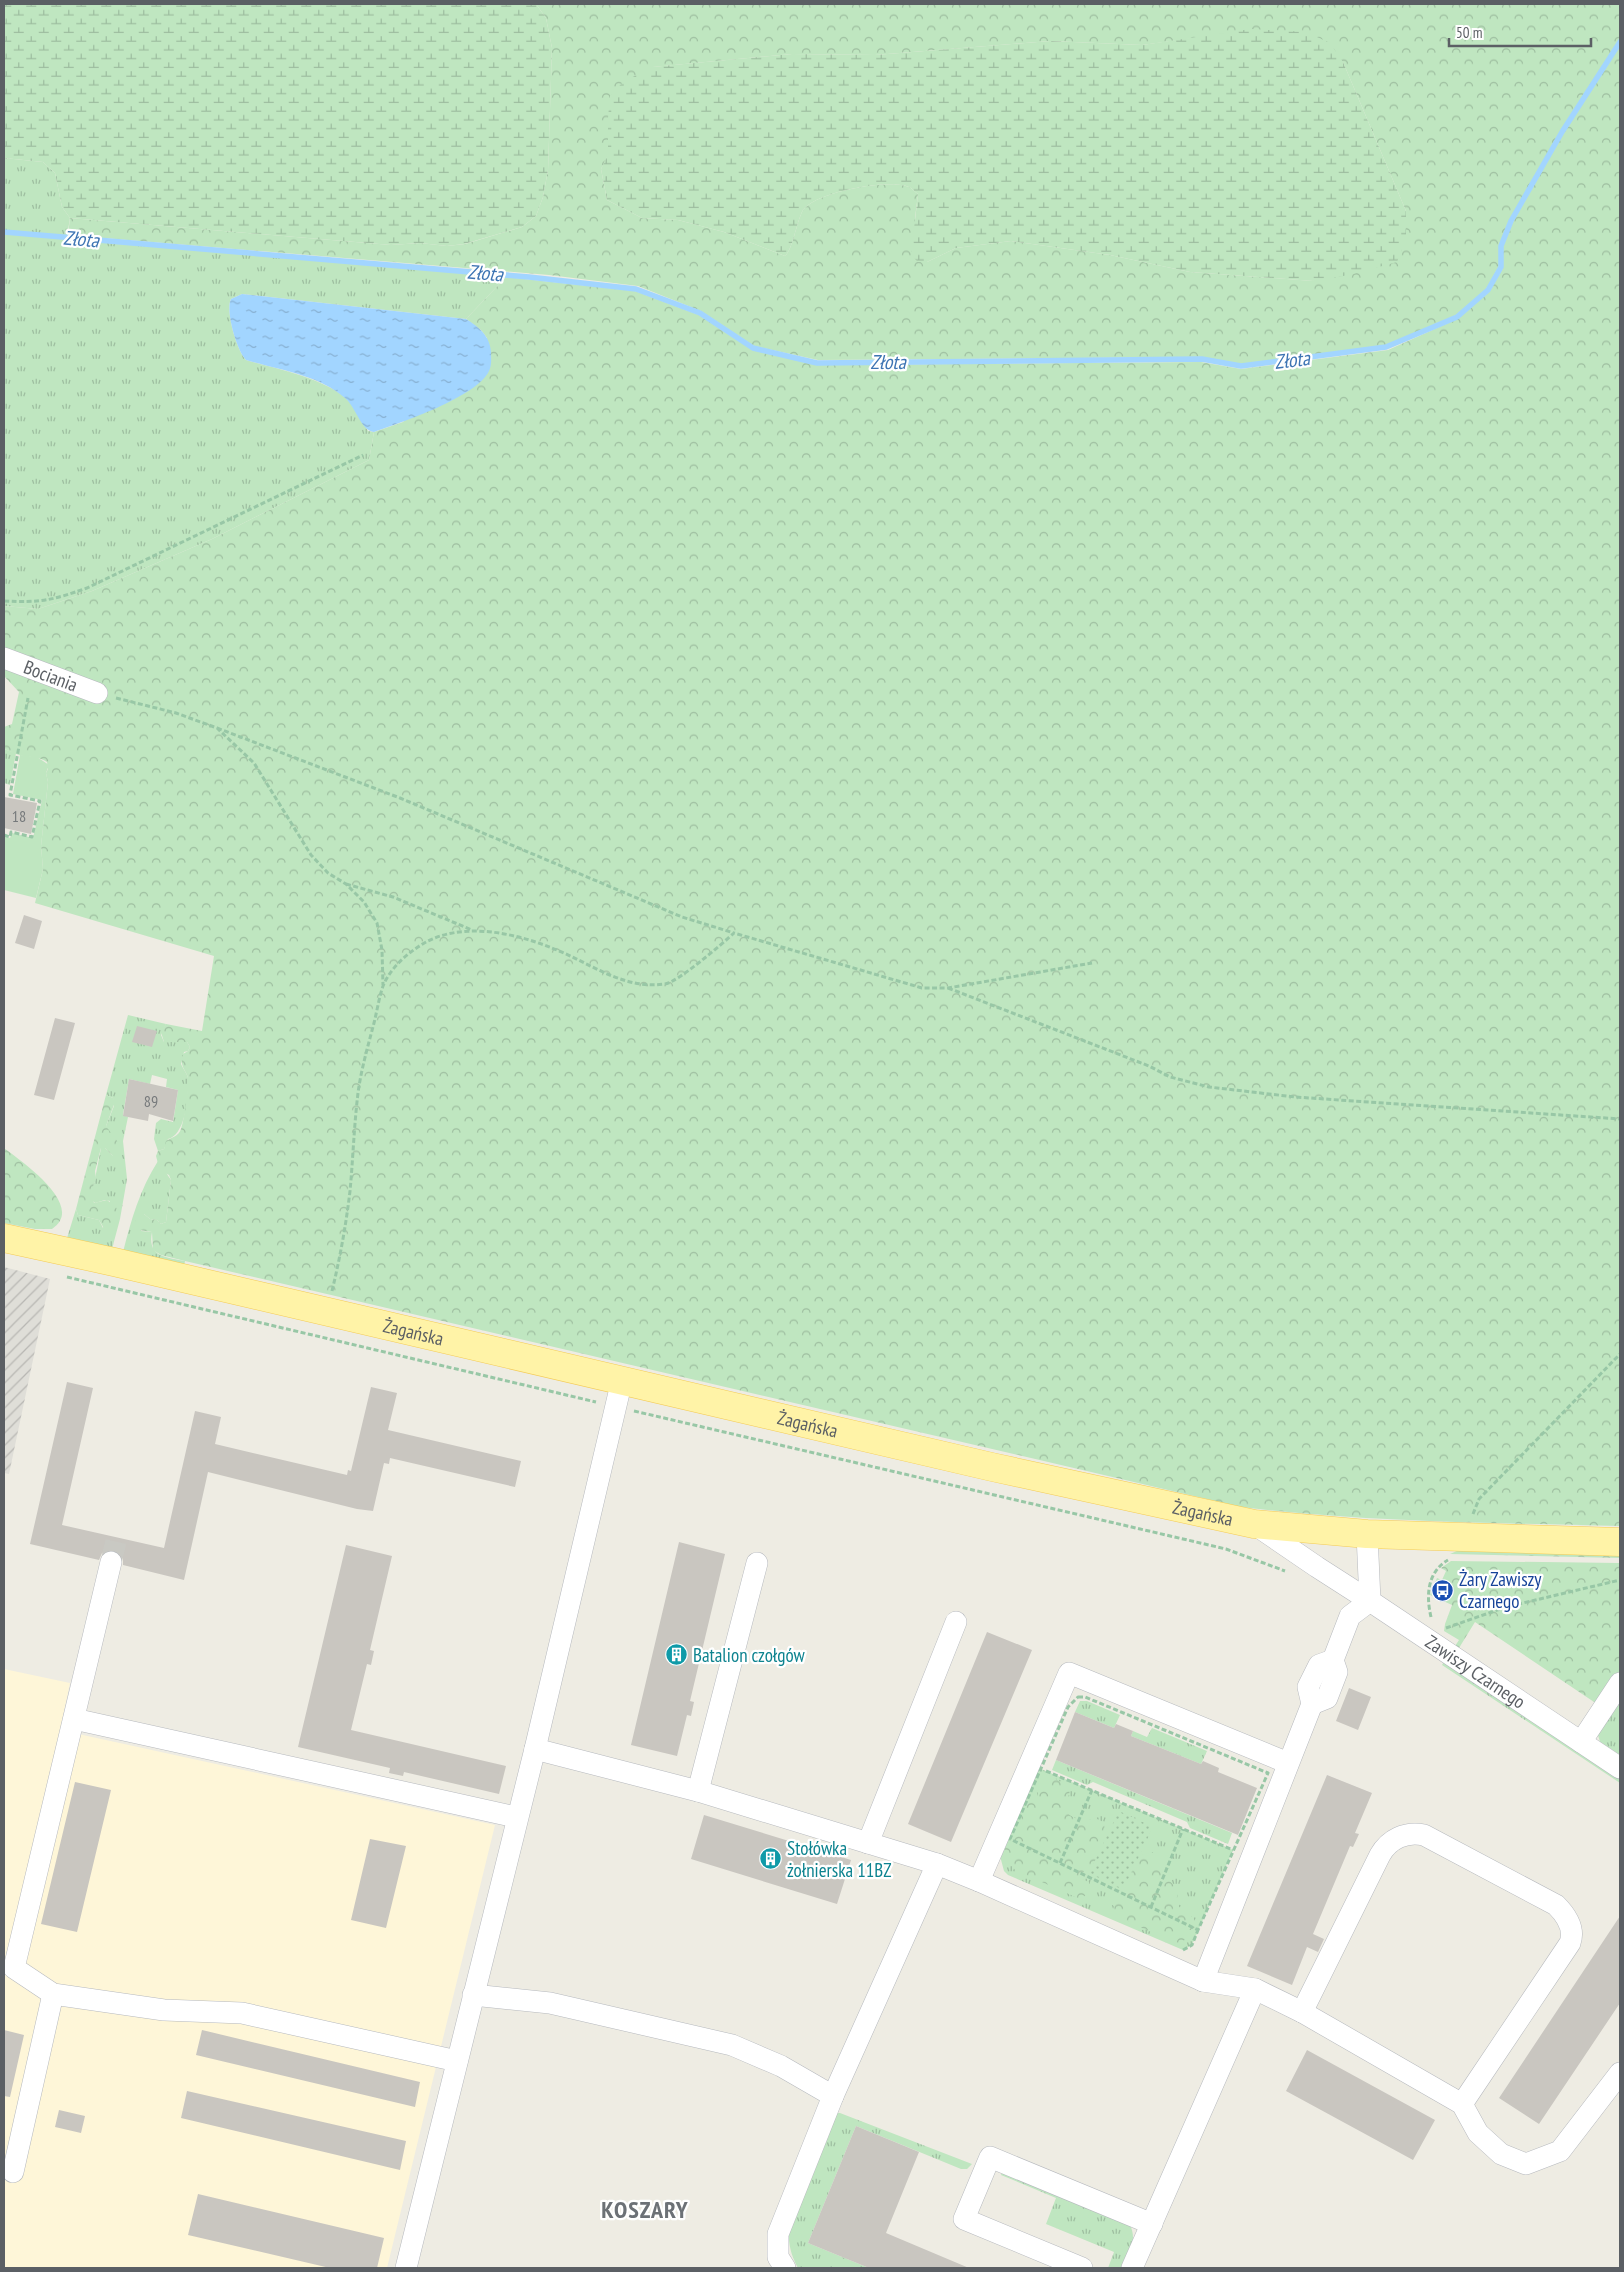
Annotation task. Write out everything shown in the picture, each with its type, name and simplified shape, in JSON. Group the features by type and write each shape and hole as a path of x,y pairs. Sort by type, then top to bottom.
{"main road":[{"name":"Żagańska","path":"4,1238 992,1467 1254,1524 1368,1534 1459,1548 1620,1542"}],"street":[{"name":"Bociania","path":"4,658 97,693"},
{"path":"406,2268 622,1380"},
{"name":"Zawiszy Czarnego","path":"1254,1524 1316,1568 1370,1601 1620,1768"},
{"path":"1202,1981 1312,1704 1308,1687 1319,1664 1332,1660 1350,1616 1370,1601 1368,1534"},
{"path":"111,1562 14,1968 53,1994 164,2010 242,2013 457,2061"},
{"path":"698,1791 757,1563"},
{"path":"868,1843 956,1622"},
{"path":"979,1881 1069,1673 1288,1763"},
{"path":"1581,1742 1620,1683"},
{"path":"74,1719 516,1817"},
{"path":"534,1748 698,1791 937,1864 1202,1981 1255,1988 1302,2012 1462,2104 1478,2133 1501,2154 1526,2164 1560,2151 1620,2074"},
{"path":"1302,2012 1380,1855 1391,1841 1412,1834 1424,1835 1556,1905 1571,1927 1570,1943 1462,2104"},
{"path":"785,2268 778,2257 778,2234 833,2096 937,1864"},
{"path":"1132,2268 1255,1988"},
{"path":"14,2172 53,1994"},
{"path":"473,1995 550,2004 732,2045 780,2066 833,2096"},
{"path":"1082,2268 964,2219 990,2157 1152,2224"}],"path":[{"path":"4,601 33,603 51,600 88,588 363,455"},
{"path":"97,693 176,713 217,728 400,798 682,916 922,988 948,988 1092,963"},
{"path":"4,835 10,837 11,832 32,837 40,801 10,795 28,698"},
{"path":"217,728 254,763 311,855 328,873 346,884 364,902 377,923 382,950 383,986 358,1092 350,1191 340,1257 328,1312"},
{"path":"346,884 393,897 475,932"},
{"path":"383,986 399,963 409,953 440,935 459,930 522,938 552,948 610,977 646,984 667,984 689,972 698,962 734,933"},
{"path":"948,988 1140,1062 1170,1077 1209,1087 1295,1097 1620,1119"},
{"path":"63,1275 616,1407 1226,1549 1297,1574 1316,1568"},
{"path":"1434,1624 1428,1604 1428,1591 1438,1566 1459,1548 1478,1499 1620,1354"},
{"path":"1438,1630 1506,1607 1620,1580"},
{"path":"1078,1697 1085,1697 1268,1773 1234,1850 1198,1930 1010,1839 1068,1707 1078,1697"},
{"path":"1041,1769 1234,1850"},
{"path":"1060,1863 1092,1790"},
{"path":"1151,1907 1183,1829"}],"shaded area":[{"path":"4,1267 50,1279 9,1474 4,1473"},
{"path":"4,1669 70,1683 60,1730 495,1825 387,2268 4,2268"}],"green space":[{"path":"4,4 536,4 546,18 552,48 548,170 543,197 536,216 522,227 464,244 447,246 420,243 391,245 70,218 62,207 55,173 43,162 4,158"},
{"path":"536,4 1620,4 1620,39 1560,133 1510,219 1499,246 1499,266 1486,289 1456,315 1386,346 1241,365 1203,357 818,360 754,346 701,311 638,286 549,275 68,235 70,218 391,245 420,243 447,246 465,244 522,227 536,216 543,197 548,170 552,48 546,18","holes":["1254,30 1343,62 1406,211 1313,281 1190,272 1110,255 1011,241 956,248 927,262 918,262 915,218 918,194 910,188 886,184 853,188 810,203 803,210 790,248 785,256 724,232 678,220 642,218 607,200 601,169 653,67 792,54 875,55 1050,41 1142,45"]},
{"path":"1251,29 1306,32 1330,43 1343,62 1406,211 1406,239 1397,262 1349,275 1313,281 1190,272 1110,255 1011,241 956,248 927,262 918,262 911,255 918,194 909,187 886,184 837,192 810,203 803,210 790,248 785,256 724,232 678,220 642,218 607,200 601,169 608,154 610,96 623,82 652,67 792,54 875,55 1050,41 1142,45"},
{"path":"1620,44 1620,1526 1383,1519 1241,1507 185,1261 161,1255 153,1250 152,1232 139,1230 135,1219 138,1215 144,1214 161,1224 166,1222 171,1180 169,1175 160,1171 156,1156 158,1151 164,1149 166,1141 177,1135 181,1129 188,1085 182,1060 183,1054 190,1047 187,1042 164,1042 161,1032 166,1024 202,1031 214,956 35,903 43,869 41,846 48,782 46,773 48,769 47,762 44,760 4,749 4,727 12,724 19,692 4,676 4,606 38,609 92,591 212,539 369,460 374,432 403,422 487,338 481,330 466,319 506,277 635,291 699,315 751,349 818,365 1201,362 1241,369 1388,350 1457,319 1489,292 1503,268 1503,246 1513,222 1564,132"},
{"path":"4,158 43,162 55,173 62,207 70,218 67,236 4,230"},
{"path":"4,234 506,277 466,319 242,294 231,299 230,312 233,331 246,360 305,377 334,390 346,398 355,408 368,431 374,432 369,460 212,539 92,591 38,609 4,606"},
{"path":"4,749 16,753 10,785 4,783"},
{"path":"20,755 37,757 49,765 46,773 48,782 41,846 43,869 36,898 4,890 4,836 10,838 12,833 33,838 42,800 13,794"},
{"path":"128,1015 166,1024 161,1035 164,1042 187,1042 190,1047 188,1051 184,1052 181,1064 188,1078 188,1094 183,1122 179,1130 168,1139 164,1149 158,1151 154,1139 156,1123 161,1119 173,1122 178,1090 166,1087 167,1079 152,1075 150,1084 129,1079 123,1115 128,1117 123,1141 127,1179 120,1219 112,1249 67,1238 76,1209 78,1215 99,1220 103,1228 110,1201 105,1200 95,1203 88,1196 94,1184 101,1148 105,1148 113,1156 106,1126 114,1106 113,1098 106,1095"},
{"path":"106,1095 113,1098 115,1102 106,1126 117,1141 118,1148 113,1156 105,1148 101,1148 95,1171 96,1179 89,1196 93,1199 94,1203 107,1200 116,1207 118,1222 115,1228 109,1232 105,1230 99,1220 78,1215 76,1209"},
{"path":"4,1148 36,1173 57,1197 62,1208 61,1219 52,1229 35,1229 4,1223"},
{"path":"158,1161 171,1180 166,1222 161,1224 144,1214 141,1231 152,1232 152,1247 155,1251 165,1257 185,1261 184,1266 123,1252 137,1205"},
{"path":"1459,1550 1620,1551 1620,1558 1450,1554"},
{"path":"1451,1561 1620,1563 1620,1671 1597,1704 1475,1622 1459,1648 1455,1646 1459,1640 1444,1631 1452,1605 1430,1595 1437,1578 1442,1580 1446,1571 1441,1568"},
{"path":"1445,1660 1620,1778 1620,1783 1442,1665"},
{"path":"1080,1701 1087,1701 1120,1715 1114,1728 1075,1712"},
{"path":"1620,1701 1620,1755 1600,1742 1598,1735"},
{"path":"1152,1728 1207,1751 1201,1764 1131,1736 1133,1731 1147,1737"},
{"path":"1056,1760 1232,1833 1228,1844 1190,1828 1187,1822 1093,1782 1087,1785 1052,1770"},
{"path":"1034,1766 1233,1850 1192,1945 1183,1950 1008,1875 1004,1871 1000,1856"},
{"path":"1042,1775 1056,1779 1070,1788 1065,1811 1070,1815 1081,1820 1098,1819 1104,1823 1106,1844 1095,1871 1086,1869 1080,1876 1081,1879 1089,1882 1089,1893 1080,1899 1015,1870 1006,1854 1004,1844 1026,1797 1035,1800 1038,1797 1037,1778"},
{"path":"1119,1811 1153,1827 1123,1890 1089,1873"},
{"path":"1152,1852 1161,1860 1168,1872 1169,1880 1178,1889 1178,1905 1195,1921 1193,1930 1188,1930 1188,1937 1181,1943 1173,1942 1118,1917 1117,1914 1112,1912 1114,1906 1107,1902 1116,1892 1119,1883 1125,1880 1129,1882 1133,1867 1141,1855"},
{"path":"836,2113 972,2164 967,2169 961,2169 856,2126 808,2243 869,2268 798,2268 790,2246 789,2222"},
{"path":"1002,2172 1129,2223 1132,2229 1133,2240 1123,2268 1108,2268 1114,2252 1046,2224 1056,2198 1001,2175"}],"water":[{"path":"242,294 466,319 479,329 488,341 491,352 490,369 482,381 470,390 437,408 374,432 369,431 349,402 335,390 298,374 246,360 236,340 230,312 231,299"}],"building":[{"path":"4,797 37,803 31,834 4,828"},
{"path":"24,915 42,921 34,949 15,943"},
{"path":"55,1018 75,1023 54,1100 34,1095"},
{"path":"137,1026 157,1031 152,1047 132,1042"},
{"path":"129,1079 178,1090 173,1121 149,1114 148,1121 123,1116"},
{"path":"67,1382 93,1388 62,1525 164,1548 195,1411 221,1417 215,1444 347,1475 348,1470 351,1471 371,1387 397,1393 388,1430 521,1461 515,1487 390,1458 389,1464 384,1463 373,1511 357,1509 208,1472 184,1580 123,1565 120,1553 113,1550 102,1553 99,1560 30,1544"},
{"name":"Batalion czołgów","path":"679,1542 725,1554 690,1701 694,1702 691,1716 687,1715 677,1756 631,1745"},
{"path":"346,1545 392,1556 370,1650 374,1651 371,1665 367,1664 351,1730 506,1766 499,1794 404,1772 403,1776 389,1773 390,1768 298,1747"},
{"path":"987,1632 1032,1650 951,1842 908,1824"},
{"path":"1349,1688 1371,1697 1358,1730 1336,1721"},
{"path":"1075,1712 1114,1728 1116,1724 1133,1731 1131,1736 1201,1764 1203,1761 1219,1768 1218,1772 1257,1788 1238,1835 1056,1760"},
{"path":"1327,1775 1372,1793 1355,1833 1359,1834 1353,1847 1350,1846 1313,1934 1324,1939 1318,1952 1307,1947 1292,1985 1247,1966"},
{"path":"75,1782 111,1790 77,1932 41,1924"},
{"name":"Stołówka żołnierska 11BZ","path":"704,1815 851,1860 837,1904 691,1859"},
{"path":"370,1839 406,1846 386,1928 351,1920"},
{"path":"1620,1916 1620,2003 1539,2124 1499,2098"},
{"path":"4,2030 24,2035 10,2097 4,2096"},
{"path":"202,2030 420,2082 415,2107 196,2055"},
{"path":"1307,2050 1435,2120 1413,2160 1286,2091"},
{"path":"187,2091 406,2141 400,2170 181,2118"},
{"path":"59,2110 85,2116 81,2133 55,2127"},
{"path":"856,2126 919,2152 886,2233 969,2268 869,2268 808,2243"},
{"path":"198,2194 384,2238 377,2268 330,2268 188,2235"}],"waterway":[{"name":"Złota","path":"4,232 529,277 636,289 700,313 753,348 817,363 1202,359 1241,366 1386,347 1457,317 1488,290 1501,267 1501,246 1511,221 1562,132 1620,42"}],"tunnel":[{"path":"111,1562 117,1537"}],"place":[{"name":"Żary Zawiszy Czarnego","path":"1443,1590"},
{"name":"Batalion czołgów","path":"677,1655"},
{"name":"Stołówka żołnierska 11BZ","path":"771,1859"}],"district":[{"name":"KOSZARY","path":"645,2209"}]}
